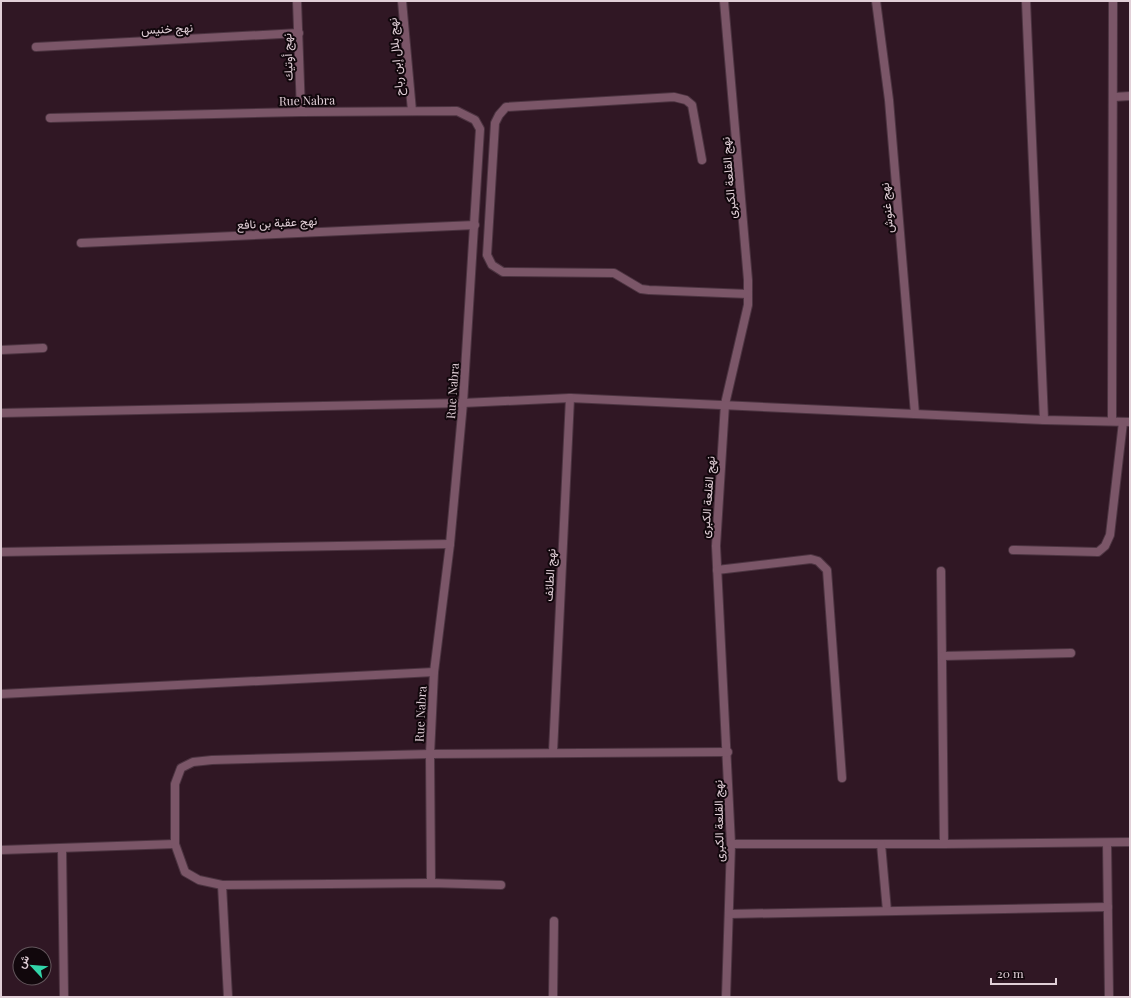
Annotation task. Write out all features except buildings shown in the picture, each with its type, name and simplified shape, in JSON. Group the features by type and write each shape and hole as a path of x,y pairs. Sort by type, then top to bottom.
{"street":[{"name":"نهج أوتيك","path":"297,1 301,112"},
{"name":"نهج بلال إبن رباح","path":"402,1 412,111"},
{"name":"نهج القلعة الكبرى","path":"724,1 747,261 748,294 748,305 725,404 717,508 717,570 732,844 726,997"},
{"name":"نهج غنوش","path":"876,1 889,100 914,414"},
{"path":"1026,1 1044,420"},
{"path":"1112,421 1114,97 1113,1"},
{"name":"نهج خنيس","path":"36,47 299,33"},
{"path":"1114,97 1130,96"},
{"path":"702,160 692,105 686,100 674,97 506,106 498,114 495,123 486,254 492,265 503,272 614,273 641,289 748,294"},
{"name":"Rue Nabra","path":"50,118 301,112 457,111 475,120 480,129 463,403 450,544 434,672 430,754 430,883"},
{"name":"نهج عقبة بن نافع","path":"81,243 475,225"},
{"path":"1,350 42,348"},
{"path":"1,413 463,403 570,398 1044,420 1127,422 1110,535 1105,546 1098,552 1013,550"},
{"name":"نهج الطائف","path":"553,752 570,398"},
{"path":"1,552 450,544"},
{"path":"717,570 811,559 818,561 827,570 842,778"},
{"path":"941,571 944,844"},
{"path":"943,656 1071,653"},
{"path":"1,694 434,672"},
{"path":"501,885 430,883 222,885 199,880 185,872 175,844 175,784 181,768 193,762 430,754 728,752"},
{"path":"732,844 1130,842"},
{"path":"1107,843 1109,997"},
{"path":"1,850 175,844"},
{"path":"881,844 887,911"},
{"path":"62,849 64,997"},
{"path":"222,885 228,997"},
{"path":"729,914 1108,907"},
{"path":"552,997 554,921"}]}
